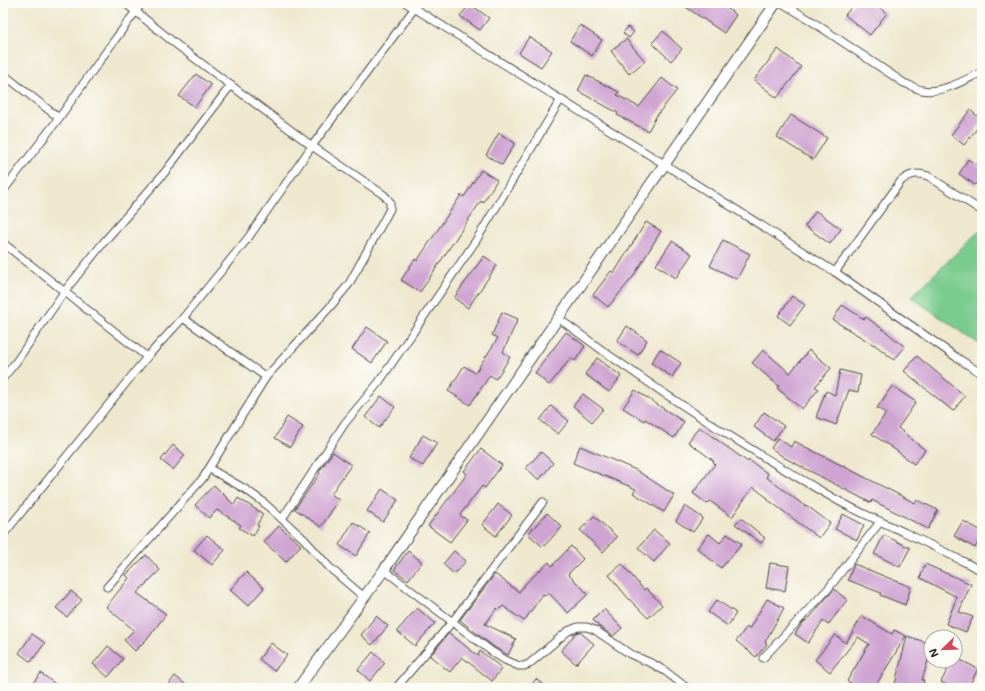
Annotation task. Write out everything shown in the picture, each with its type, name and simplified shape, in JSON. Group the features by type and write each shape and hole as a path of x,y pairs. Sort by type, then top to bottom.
{"street":[{"path":"108,586 210,469 266,377 349,284 390,209 390,202 384,196 312,146 177,45 125,3"},
{"path":"3,191 59,118 142,3"},
{"path":"406,3 835,272 982,374"},
{"path":"298,688 384,570 776,3"},
{"path":"782,3 904,83 921,90 935,91 982,72"},
{"path":"3,535 147,357 183,318 248,238 312,146 414,8"},
{"path":"3,74 59,118"},
{"path":"3,378 16,362 64,292 102,243 165,172 231,85"},
{"path":"282,519 346,423 379,382 477,239 561,99"},
{"path":"835,272 907,176 920,173 928,176 982,211"},
{"path":"3,243 147,357"},
{"path":"183,318 266,377"},
{"path":"558,318 601,350 761,454 836,499 982,571"},
{"path":"210,469 262,500 304,539 330,568 364,597"},
{"path":"396,688 452,622 543,502"},
{"path":"763,658 828,589 880,522"},
{"path":"384,570 491,651 505,660 519,666 529,664 568,631 578,627 587,627 595,630 630,654 665,671 688,688"}],"green space":[{"path":"982,228 982,346 911,297"}],"building":[{"path":"680,3 720,3 736,15 724,33"},
{"path":"855,3 874,3 887,13 870,35 845,15"},
{"path":"470,4 489,18 480,30 460,16"},
{"path":"580,25 602,40 592,56 570,41"},
{"path":"628,27 634,32 629,38 623,33"},
{"path":"663,31 682,49 671,61 652,43"},
{"path":"529,37 552,51 541,67 519,53"},
{"path":"626,39 645,61 629,74 611,51"},
{"path":"778,49 801,67 777,98 754,80"},
{"path":"196,74 211,85 195,107 179,96"},
{"path":"586,75 619,92 617,95 639,107 662,78 677,90 657,115 648,131 617,115 618,113 578,91"},
{"path":"970,110 982,120 982,122 964,145 951,135"},
{"path":"791,115 827,138 813,160 777,137"},
{"path":"499,133 515,143 502,165 486,155"},
{"path":"968,159 982,169 982,175 975,185 959,174"},
{"path":"481,170 497,180 483,203 481,201 420,292 401,280 415,259 417,261 461,195 464,197"},
{"path":"816,211 841,229 830,244 805,226"},
{"path":"646,222 661,231 633,277 608,307 593,295 611,271 614,273"},
{"path":"723,240 750,254 737,279 710,266"},
{"path":"672,241 692,254 676,278 656,265"},
{"path":"484,256 497,265 468,308 454,298"},
{"path":"792,296 805,305 790,325 778,316"},
{"path":"842,305 864,319 866,317 905,347 894,360 874,344 833,320"},
{"path":"502,312 518,319 503,352 510,357 496,379 490,375 470,405 448,391 464,366 475,373 498,338 492,335"},
{"path":"627,326 647,340 638,355 617,341"},
{"path":"367,327 387,341 372,363 352,349"},
{"path":"566,332 585,346 575,361 571,358 549,385 535,373"},
{"path":"660,349 681,363 672,377 651,363"},
{"path":"763,350 790,373 809,350 831,368 815,387 819,389 802,409 777,388 779,386 752,363"},
{"path":"917,356 965,396 953,411 904,371"},
{"path":"597,358 621,376 609,392 585,374"},
{"path":"840,370 861,375 858,392 849,390 836,425 816,417 826,391 835,395"},
{"path":"892,386 916,402 898,428 925,450 914,464 872,434 886,413 877,408"},
{"path":"635,390 684,422 674,438 645,419 644,421 623,408"},
{"path":"583,394 603,409 592,422 573,406"},
{"path":"381,396 395,407 379,428 365,417"},
{"path":"551,406 569,421 558,434 540,420"},
{"path":"764,412 784,426 773,441 754,427"},
{"path":"287,417 303,427 290,447 275,438"},
{"path":"699,427 748,462 749,460 768,474 766,477 830,523 819,538 753,487 732,517 710,501 707,504 693,493 715,464 713,462 714,461 688,442"},
{"path":"423,435 437,443 423,466 409,458"},
{"path":"778,438 791,447 794,441 915,503 917,500 938,510 928,529 872,500 871,503 785,458 771,448"},
{"path":"173,445 185,455 173,470 161,460"},
{"path":"580,446 636,470 674,495 664,512 633,493 636,489 573,463"},
{"path":"481,449 502,465 485,488 482,486 460,515 467,520 450,542 428,526 467,474 464,471"},
{"path":"333,452 351,465 331,494 339,500 321,527 295,509"},
{"path":"541,452 553,463 539,480 526,468"},
{"path":"214,485 234,505 238,498 263,514 257,525 259,526 253,536 239,528 241,525 217,510 209,518 195,505"},
{"path":"382,489 398,500 383,522 367,511"},
{"path":"498,504 512,515 496,536 482,525"},
{"path":"685,506 703,518 693,532 676,521"},
{"path":"547,513 562,527 543,547 528,534"},
{"path":"843,514 864,525 857,540 835,529"},
{"path":"594,516 617,537 603,552 580,530"},
{"path":"741,518 765,538 761,543 735,524"},
{"path":"963,521 982,531 982,535 975,548 954,536"},
{"path":"353,522 370,533 356,556 339,545"},
{"path":"279,526 301,545 286,562 264,542"},
{"path":"654,530 670,543 654,562 638,548"},
{"path":"709,534 720,543 727,534 742,544 721,568 697,548"},
{"path":"207,535 225,550 212,565 194,550"},
{"path":"884,535 910,548 900,567 874,554"},
{"path":"571,546 583,559 568,574 588,594 568,613 548,592 545,596 543,594 524,621 503,606 499,610 497,608 485,624 516,639 508,655 494,647 460,620 495,574 519,592 526,583 549,562 552,566"},
{"path":"408,551 422,562 408,580 394,570"},
{"path":"454,551 466,561 454,574 443,564"},
{"path":"146,555 160,570 137,593 166,614 149,637 135,651 124,640 134,630 106,607 129,578 126,575"},
{"path":"770,563 789,566 785,591 766,588"},
{"path":"622,564 644,590 646,588 662,605 648,618 628,598 609,575"},
{"path":"854,564 911,587 905,605 880,595 881,593 848,580"},
{"path":"925,564 971,584 959,612 973,617 966,632 963,631 963,629 958,629 946,624 957,597 920,578"},
{"path":"246,572 264,588 248,606 230,590"},
{"path":"834,589 847,600 828,625 823,621 808,643 795,634 802,624 806,620 807,621"},
{"path":"71,591 82,600 67,617 56,608"},
{"path":"767,599 784,608 765,642 767,644 756,657 736,641 747,627 749,629"},
{"path":"717,600 736,613 728,626 708,612"},
{"path":"417,608 435,623 415,646 397,631"},
{"path":"604,609 622,628 613,636 593,620"},
{"path":"376,616 388,626 372,645 361,635"},
{"path":"862,616 892,634 894,630 906,636 874,688 859,688 847,681 869,644 858,637 830,672 815,660 835,635 846,643"},
{"path":"580,632 594,644 576,664 561,651 576,633"},
{"path":"449,633 478,656 480,651 502,668 492,681 462,657 450,672 430,656"},
{"path":"32,634 45,643 31,662 19,653"},
{"path":"907,636 923,641 923,669 925,669 922,680 924,680 922,688 894,688"},
{"path":"271,643 287,655 274,671 259,659"},
{"path":"108,646 123,659 108,677 93,664"},
{"path":"373,652 385,663 370,681 358,670"},
{"path":"963,661 978,669 968,688 952,688 941,682 948,669 963,669"},
{"path":"41,673 60,688 29,688"},
{"path":"175,676 190,688 166,688"},
{"path":"536,679 547,688 529,688"}]}
